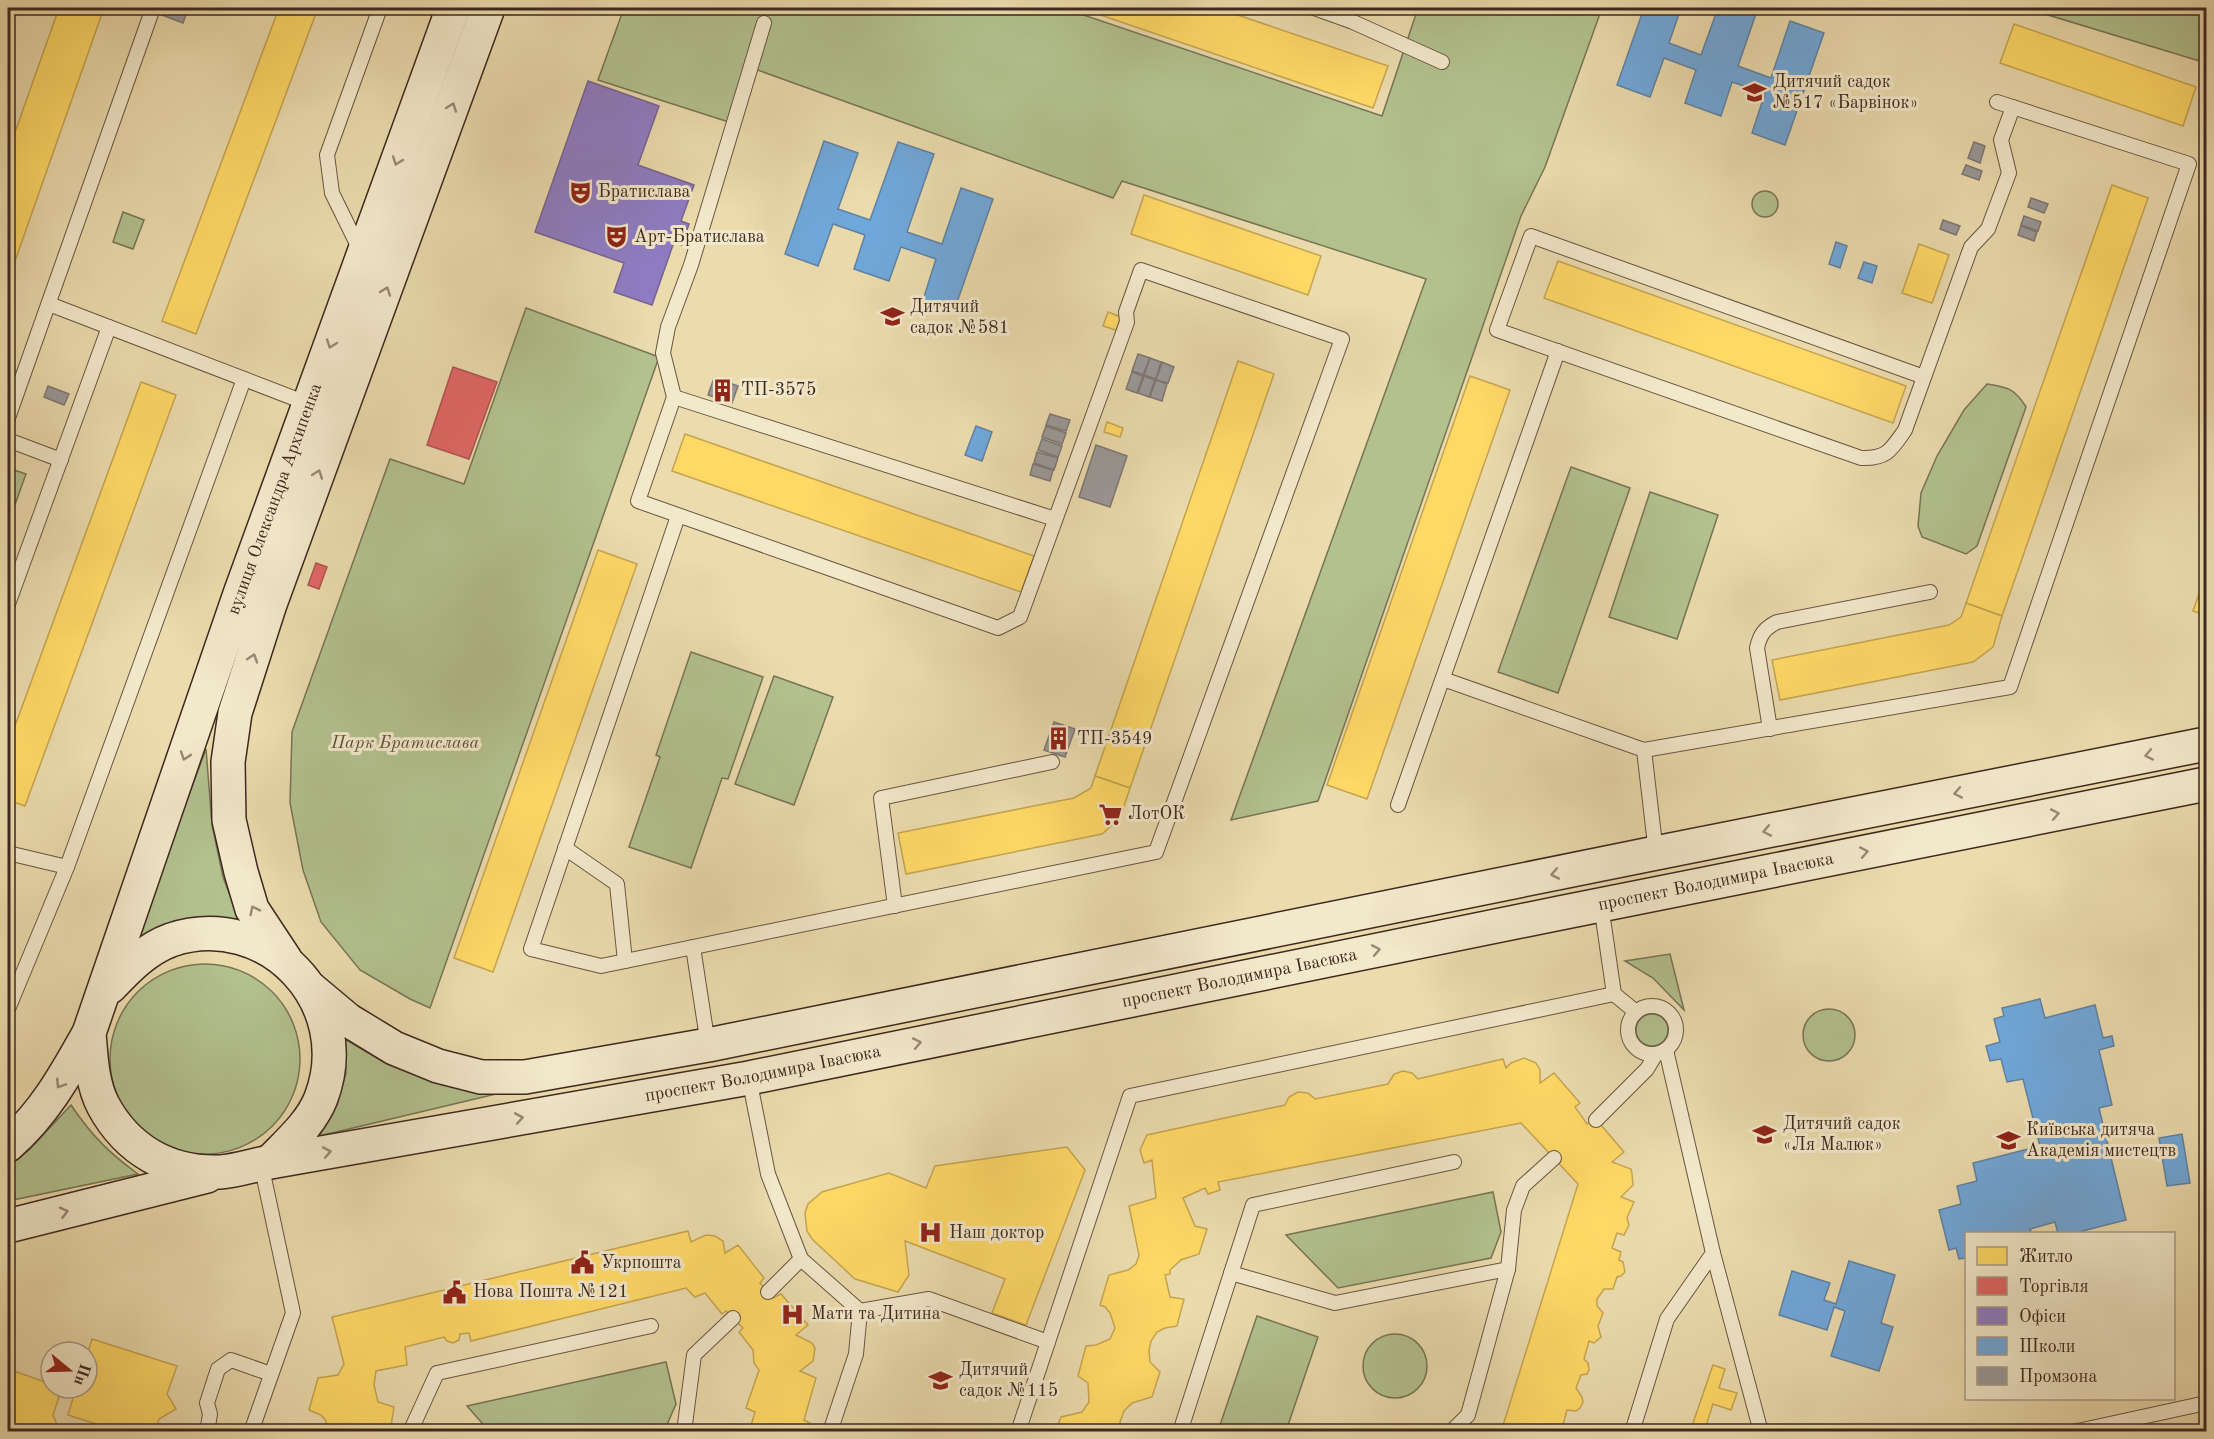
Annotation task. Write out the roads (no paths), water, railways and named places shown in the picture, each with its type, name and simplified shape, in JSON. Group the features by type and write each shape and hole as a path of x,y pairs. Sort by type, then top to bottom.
{"main road":[{"name":"вулиця Олександра Архипенка","path":"89,1033 240,594 453,8"},
{"name":"вулиця Олександра Архипенка","path":"311,989 285,959 252,909 241,872 229,820 228,762 236,713 270,604 488,8"},
{"name":"проспект Володимира Івасюка","path":"311,989 348,1020 394,1048 438,1066 482,1077 525,1077 708,1045 2206,744"},
{"name":"проспект Володимира Івасюка","path":"220,1172 749,1078 2206,784"},
{"path":"1595,867 1601,905"},
{"path":"103,993 137,959 170,940 207,933 245,939 285,959"},
{"path":"265,1163 300,1132 321,1099 329,1062 326,1024 311,989"},
{"path":"8,1145 24,1131 59,1086 89,1033"},
{"path":"89,1033 92,1069 102,1104 122,1134 149,1157 182,1169 220,1172"},
{"path":"8,1226 220,1172"}],"lane":[{"path":"8,418 153,8"},
{"path":"363,256 332,193 327,155 380,8"},
{"path":"1314,8 1353,22 1442,62"},
{"path":"678,516 531,949 602,966 1156,852 1342,339 1141,270 1126,312 1127,322 1020,617 998,628 638,501 674,397 663,353 668,327 697,243 764,24"},
{"path":"1443,679 1644,750 2010,687 2189,164 1997,102"},
{"path":"1924,377 1530,236 1497,330 1861,458 1878,458 1893,447 1905,430 1971,247 1988,229 2009,173 2001,140 2013,107"},
{"path":"49,304 309,404"},
{"path":"8,604 110,327"},
{"path":"1398,805 1558,351"},
{"path":"8,1009 67,867 244,379"},
{"path":"674,397 1055,519"},
{"path":"8,440 61,460"},
{"path":"1770,729 1757,648 1766,628 1778,622 1930,592"},
{"path":"1644,750 1656,853"},
{"path":"895,906 881,798 1052,762"},
{"path":"565,848 618,884 625,961"},
{"path":"8,853 67,867"},
{"path":"1601,905 1614,994 1636,1012"},
{"path":"693,947 708,1045"},
{"path":"1018,1431 1130,1096 1614,994"},
{"path":"1596,1120 1661,1052 1672,1044 1677,1029 1672,1014 1658,1005 1650,1005 1636,1012 1628,1025 1630,1040 1641,1052 1661,1052"},
{"path":"1661,1052 1761,1431"},
{"path":"749,1078 768,1174 801,1259 860,1311"},
{"path":"1451,1431 1468,1414 1508,1269 1514,1210 1523,1186 1554,1158"},
{"path":"1180,1431 1253,1205 1454,1162"},
{"path":"251,1431 293,1313 265,1163"},
{"path":"1632,1431 1667,1319 1713,1253"},
{"path":"768,1292 801,1259"},
{"path":"1232,1273 1335,1303 1508,1269"},
{"path":"860,1311 929,1299 1048,1342"},
{"path":"830,1431 856,1354 860,1311"},
{"path":"684,1431 693,1355 733,1318"},
{"path":"410,1431 437,1373 651,1326"},
{"path":"207,1431 210,1414 207,1403 218,1369 225,1362 231,1360 272,1374"},
{"path":"2073,1431 2206,1403"}],"place":[{"name":"Дитячий садок №517 «Барвінок»","path":"1755,92"},
{"name":"Братислава","path":"580,192"},
{"name":"Арт-Братислава","path":"616,237"},
{"name":"Дитячий садок №581","path":"892,317"},
{"name":"ТП-3575","path":"723,390"},
{"name":"ТП-3549","path":"1059,739"},
{"name":"ЛотОК","path":"1110,814"},
{"name":"Дитячий садок «Ля Малюк»","path":"1765,1134"},
{"name":"Київська дитяча Академія мистецтв","path":"2008,1140"},
{"name":"Наш доктор","path":"931,1233"},
{"name":"Укрпошта","path":"583,1263"},
{"name":"Нова Пошта №121","path":"455,1292"},
{"name":"Мати та Дитина","path":"793,1314"},
{"name":"Дитячий садок №115","path":"941,1380"}],"park label":[{"name":"Парк Братислава","path":"405,743"}]}
